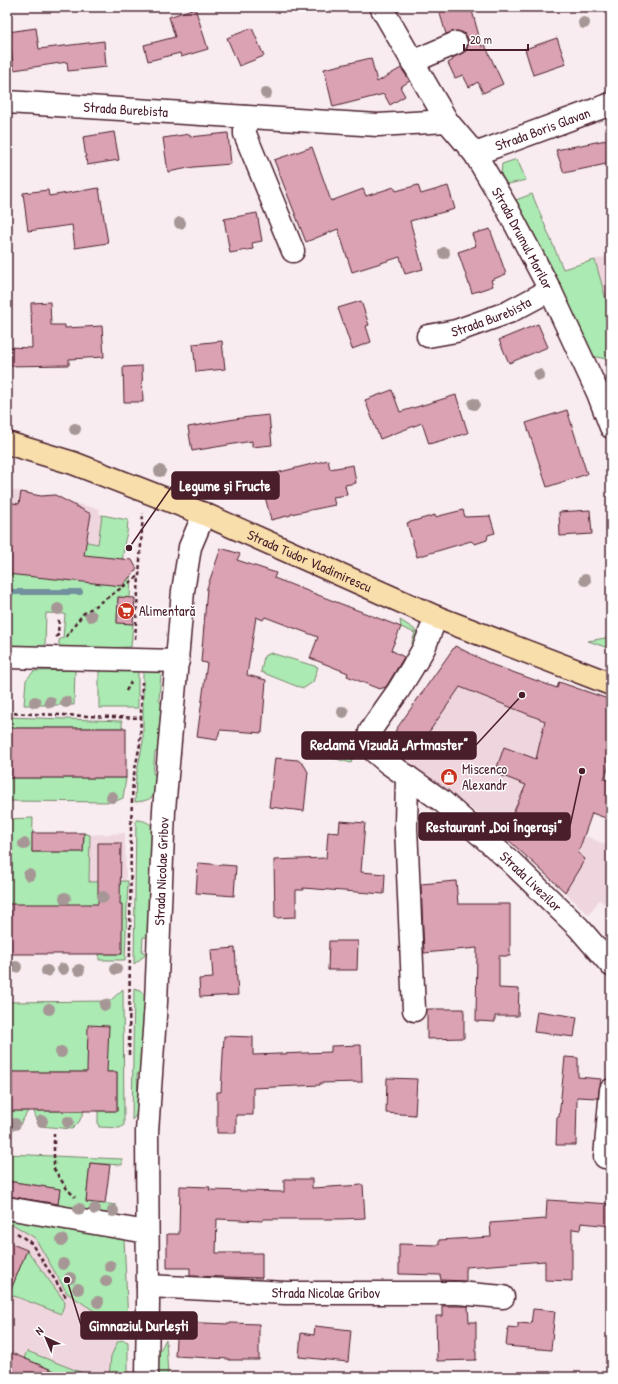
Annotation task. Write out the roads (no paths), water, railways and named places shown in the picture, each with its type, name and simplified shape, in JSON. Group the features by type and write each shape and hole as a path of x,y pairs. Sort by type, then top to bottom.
{"main road":[{"name":"Strada Tudor Vladimirescu","path":"7,443 73,463 204,514 436,617 611,684"}],"street":[{"name":"Strada Drumul Morilor","path":"381,7 447,122 475,154 508,208 550,290 598,393 611,427"},
{"path":"412,62 456,43"},
{"name":"Strada Burebista","path":"7,102 378,125 447,122"},
{"name":"Strada Boris Glavan","path":"475,154 611,104"},
{"path":"245,117 244,134 293,251"},
{"name":"Strada Burebista","path":"428,336 456,331 509,312 550,290"},
{"name":"Strada Nicolae Gribov","path":"146,1377 148,1286 147,1132 156,1002 164,810 183,591 190,547 204,514"},
{"name":"Strada Livezilor","path":"436,617 424,648 398,691 370,732 369,743 375,752 442,801 510,861 579,928 611,965"},
{"path":"7,657 178,661"},
{"path":"407,776 406,827 414,1010"},
{"path":"605,1157 611,1090"},
{"path":"7,1208 147,1232"},
{"name":"Strada Nicolae Gribov","path":"148,1286 286,1293 458,1293 503,1297"}],"waterway":[{"path":"7,592 80,592"}],"place":[{"name":"Legume și Fructe","path":"129,548"},
{"name":"Alimentară","path":"126,611"},
{"name":"Reclamă Vizuală „Artmaster”","path":"522,695"},
{"name":"Restaurant „Doi Îngerași”","path":"582,771"},
{"name":"Miscenco Alexandr","path":"449,777"},
{"name":"Gimnaziul Durlești","path":"67,1280"}]}
